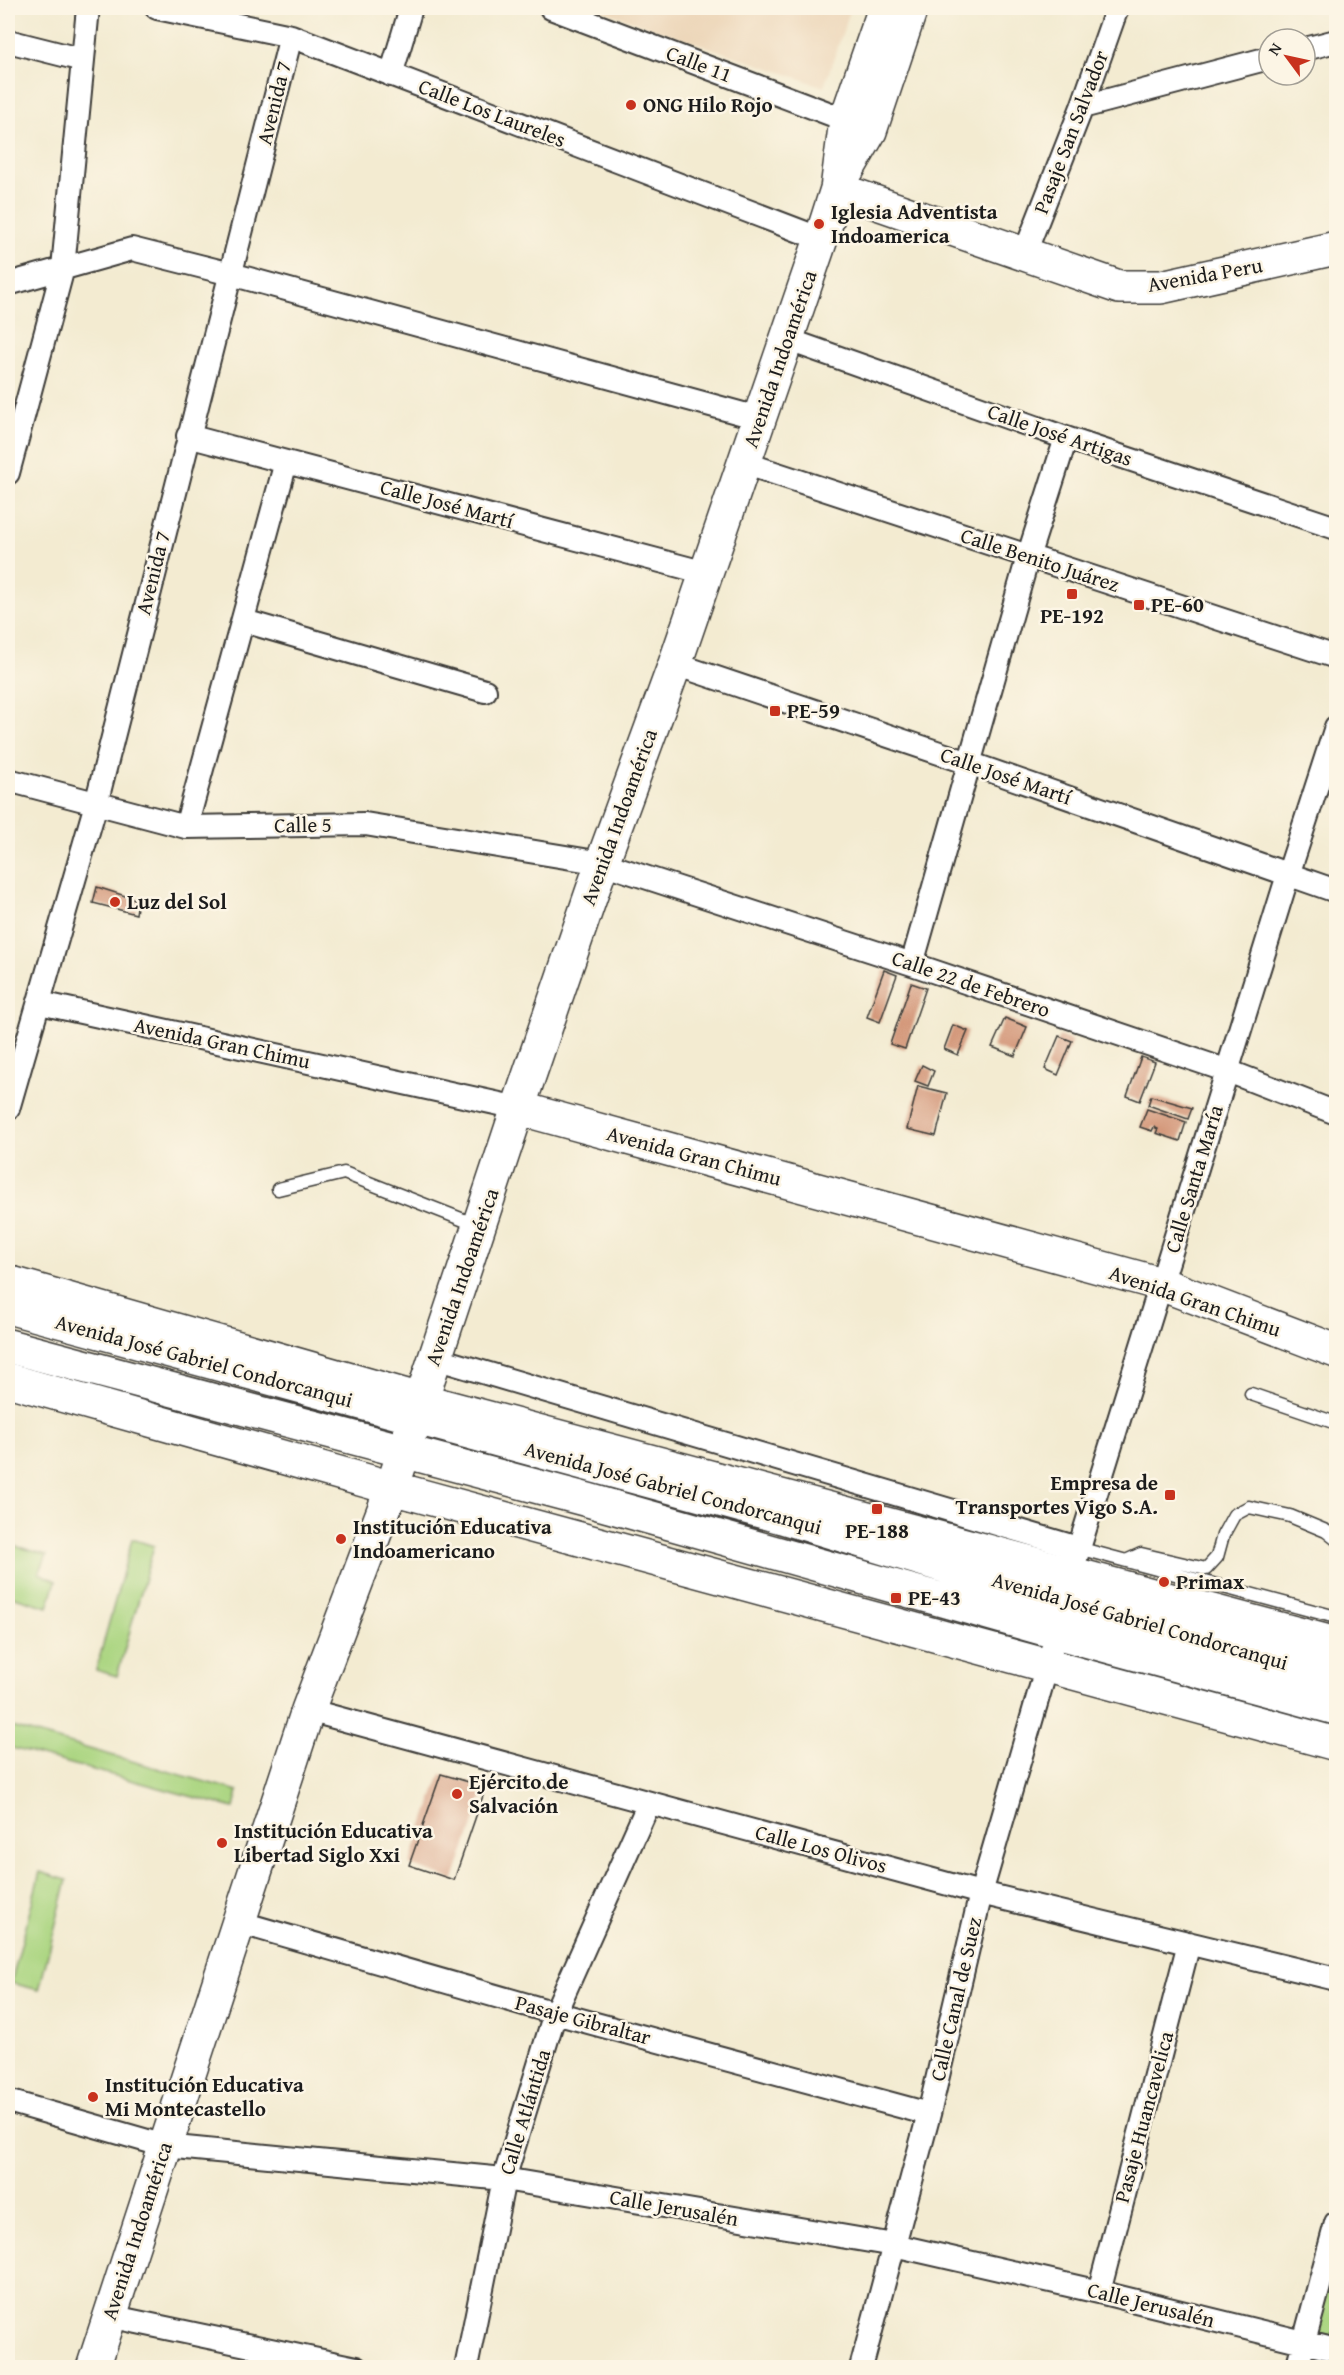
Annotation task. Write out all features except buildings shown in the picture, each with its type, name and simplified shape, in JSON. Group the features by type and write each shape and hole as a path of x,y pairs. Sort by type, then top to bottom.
{"main road":[{"name":"Avenida Indoamérica","path":"93,2367 308,1710 392,1488 602,863 675,664 821,239 837,189 846,120 885,8"},
{"name":"Avenida Indoamérica","path":"837,189 870,131 911,8"},
{"name":"Avenida Peru","path":"837,189 1119,287 1161,287 1336,248"},
{"name":"Avenida Gran Chimu","path":"518,1108 1161,1284 1336,1352"},
{"name":"Avenida José Gabriel Condorcanqui","path":"8,1282 417,1409 782,1517 1067,1589 1336,1675"},
{"name":"Avenida José Gabriel Condorcanqui","path":"8,1307 417,1409"},
{"name":"Avenida José Gabriel Condorcanqui","path":"8,1346 600,1503 1067,1589 1336,1644"},
{"path":"8,1380 392,1488 1336,1744"},
{"name":"Avenida José Gabriel Condorcanqui","path":"1067,1589 1336,1708"}],"street":[{"path":"8,473 63,268 88,8"},
{"name":"Calle Los Laureles","path":"157,8 291,36 821,239"},
{"path":"391,75 411,8"},
{"name":"Calle 11","path":"551,8 846,120"},
{"name":"Pasaje San Salvador","path":"1024,255 1082,107 1117,8"},
{"name":"Avenida 7","path":"8,1109 96,804 291,36"},
{"path":"8,41 83,60"},
{"path":"1317,46 1336,41"},
{"path":"1082,107 1257,61"},
{"path":"8,284 132,249 758,418"},
{"name":"Calle José Artigas","path":"786,339 1066,438 1336,528"},
{"name":"Calle José Martí","path":"188,436 706,573"},
{"path":"912,964 1028,557 1066,438"},
{"path":"186,827 286,462"},
{"name":"Calle Benito Juárez","path":"744,463 1336,657"},
{"path":"244,621 485,692"},
{"name":"Calle José Martí","path":"675,664 969,763 1336,891"},
{"name":"Calle Santa María","path":"1067,1589 1336,727"},
{"name":"Calle 5","path":"8,780 186,827 365,824 602,863"},
{"name":"Calle 22 de Febrero","path":"602,863 912,964 1228,1071 1336,1113"},
{"name":"Avenida Gran Chimu","path":"40,1004 518,1108"},
{"path":"435,1358 1067,1589"},
{"name":"Calle Canal de Suez","path":"861,2367 929,2114 981,1893 1067,1589"},
{"name":"Calle Los Olivos","path":"308,1710 981,1893 1336,1979"},
{"name":"Calle Atlántida","path":"466,2367 504,2179 555,2013 649,1803"},
{"name":"Pasaje Gibraltar","path":"238,1922 555,2013 929,2114"},
{"name":"Pasaje Huancavelica","path":"1099,2292 1189,1943"},
{"name":"Calle Jerusalén","path":"9,2105 165,2146 504,2179 894,2246 1099,2292 1336,2350"},
{"path":"1297,2367 1336,2223"},
{"path":"109,2316 356,2367"}],"lane":[{"path":"278,1189 345,1173 480,1226"},
{"path":"1251,1394 1336,1423"},
{"path":"1067,1589 1141,1554 1206,1569 1217,1557 1234,1515 1249,1507 1290,1516 1326,1531 1336,1539"},
{"path":"1128,1560 1336,1617"}],"shaded area":[{"path":"595,8 851,8 824,87"}],"green space":[{"path":"132,1539 154,1546 117,1676 96,1670"},
{"path":"8,1544 47,1555 39,1573 56,1581 48,1607 8,1595"},
{"path":"8,1726 238,1791 234,1808 8,1747"},
{"path":"40,1872 67,1880 39,1990 11,1983"},
{"path":"1336,2223 1336,2350 1304,2343"}],"place":[{"name":"ONG Hilo Rojo","path":"631,105"},
{"name":"Iglesia Adventista Indoamerica","path":"819,224"},
{"name":"PE-192","path":"1072,594"},
{"name":"PE-60","path":"1139,605"},
{"name":"PE-59","path":"775,711"},
{"name":"Luz del Sol","path":"115,902"},
{"name":"Empresa de Transportes Vigo S.A.","path":"1170,1495"},
{"name":"PE-188","path":"877,1509"},
{"name":"Institución Educativa Indoamericano","path":"341,1539"},
{"name":"Primax","path":"1164,1582"},
{"name":"PE-43","path":"896,1598"},
{"name":"Ejército de Salvación","path":"457,1794"},
{"name":"Institución Educativa Libertad Siglo Xxi","path":"222,1843"},
{"name":"Institución Educativa Mi Montecastello","path":"93,2097"}]}
